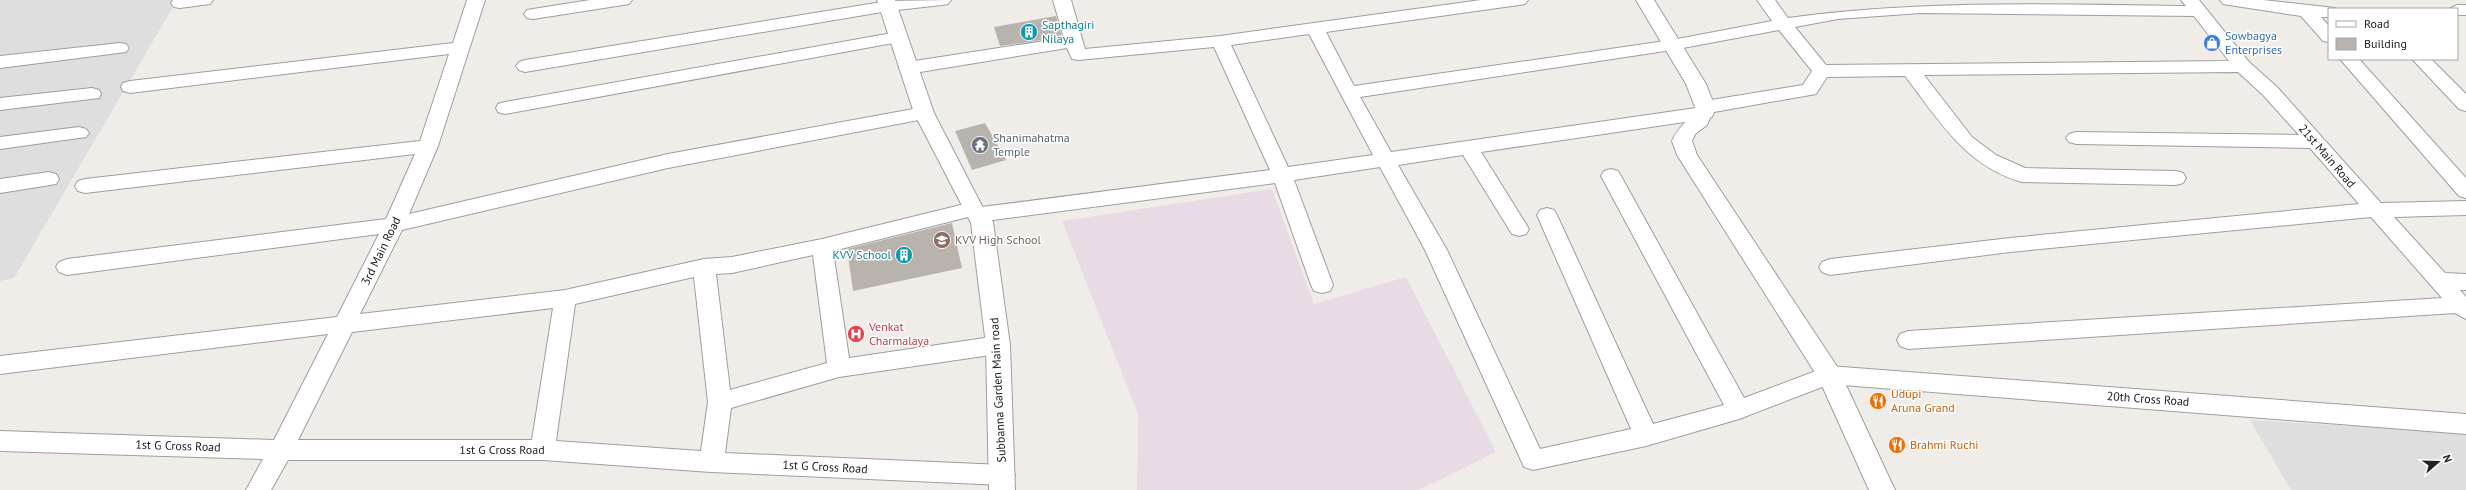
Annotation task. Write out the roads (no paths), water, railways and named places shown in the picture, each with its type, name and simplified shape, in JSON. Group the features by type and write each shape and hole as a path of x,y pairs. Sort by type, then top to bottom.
{"street":[{"path":"180,3 204,0"},
{"name":"3rd Main Road","path":"258,490 281,450 394,225 428,146 462,47 476,0"},
{"path":"533,14 622,0"},
{"path":"525,66 887,3 942,0"},
{"path":"1062,0 1078,55 1220,41 1519,0"},
{"path":"1645,0 1696,84 1705,110 1700,120 1687,130 1682,141 1687,155 1829,375 1882,490"},
{"path":"1766,0 1784,25 1822,71"},
{"path":"2229,0 2307,12 2328,12"},
{"name":"Subbanna Garden Main road","path":"887,3 924,113 975,212 982,222 998,345 1002,482"},
{"path":"1348,94 1672,45 1838,14 1887,10 2113,5 2193,5"},
{"name":"21st Main Road","path":"2193,5 2243,66 2270,91 2374,210 2463,308"},
{"path":"2307,12 2328,35"},
{"path":"1315,28 1348,94 1387,160 1436,250 1533,460 1646,436 1739,410 1829,375"},
{"path":"505,108 898,37"},
{"path":"1220,41 1282,175 1322,285"},
{"path":"908,68 1074,42"},
{"path":"130,87 462,47"},
{"path":"0,62 120,48"},
{"path":"2350,60 2466,191"},
{"path":"2422,60 2466,105"},
{"path":"1822,71 2243,66"},
{"path":"1910,70 1965,141 1989,160 2022,176 2176,178"},
{"path":"0,365 565,298 704,267 732,265 975,212 1282,175 1468,148 1705,110 1809,90 1822,71"},
{"path":"0,104 92,94"},
{"path":"67,267 394,225 668,161 924,113"},
{"path":"0,143 79,133"},
{"path":"2076,138 2314,142"},
{"path":"85,186 428,146"},
{"path":"1468,148 1519,229"},
{"path":"1611,176 1739,410"},
{"path":"0,186 49,179"},
{"path":"1830,267 2010,245 2173,231 2374,210 2466,208"},
{"path":"1547,215 1646,436"},
{"path":"822,246 839,368"},
{"path":"704,267 720,402 711,462"},
{"path":"2439,281 2466,282"},
{"path":"543,450 565,298"},
{"path":"1908,340 2463,308"},
{"path":"720,402 839,368 998,345"},
{"name":"20th Cross Road","path":"1829,375 2466,424"},
{"name":"1st G Cross Road","path":"0,441 281,450 543,450 1002,482"}],"place":[{"name":"Sapthagiri Nilaya","path":"1029,32"},
{"name":"Sowbagya Enterprises","path":"2212,43"},
{"name":"Shanimahatma Temple","path":"980,145"},
{"name":"KVV High School","path":"942,240"},
{"name":"KVV School","path":"904,255"},
{"name":"Venkat Charmalaya","path":"856,334"},
{"name":"Udupi Aruna Grand","path":"1878,401"},
{"name":"Brahmi Ruchi","path":"1897,445"}]}
